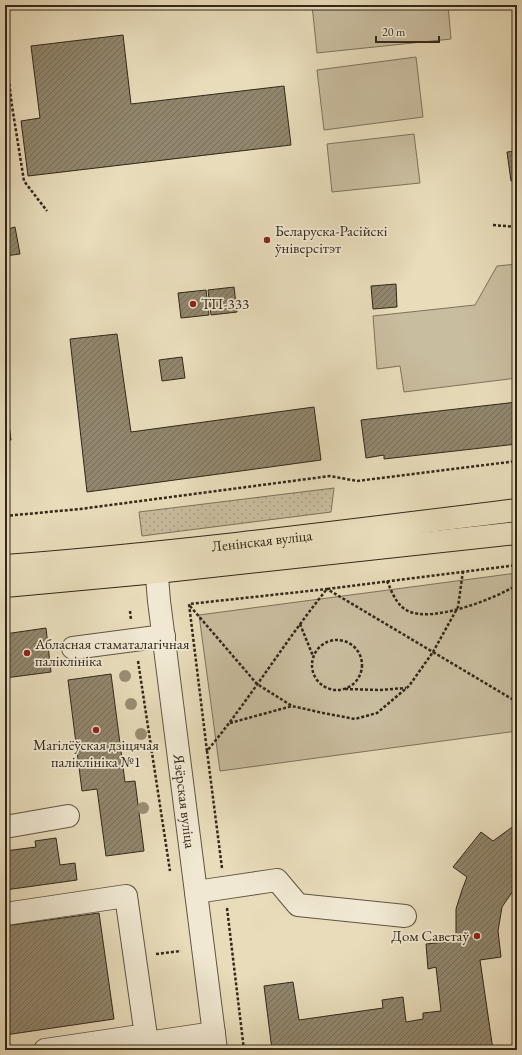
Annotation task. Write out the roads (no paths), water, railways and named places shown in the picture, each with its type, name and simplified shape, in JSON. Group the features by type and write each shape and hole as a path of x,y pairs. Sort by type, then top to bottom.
{"main road":[{"name":"Ленінская вуліца","path":"364,540 517,510"},
{"name":"Ленінская вуліца","path":"5,586 156,562 364,540 517,533"},
{"name":"Ленінская вуліца","path":"5,566 85,560 156,562"}],"street":[{"name":"Язёрская вуліца","path":"156,562 215,1042"},
{"path":"74,648 164,636"},
{"path":"5,827 68,816"},
{"path":"196,892 277,880 298,905 405,916"},
{"path":"5,914 126,896 147,1043"},
{"path":"45,1050 133,1037 147,1043 215,1042"}],"place":[{"name":"Беларуска-Расійскі ўніверсітэт","path":"267,240"},
{"name":"ТП-333","path":"193,304"},
{"name":"Абласная стаматалагічная паліклініка","path":"27,653"},
{"name":"Магілёўская дзіцячая паліклініка №1","path":"96,730"},
{"name":"Дом Саветаў","path":"477,936"}]}
